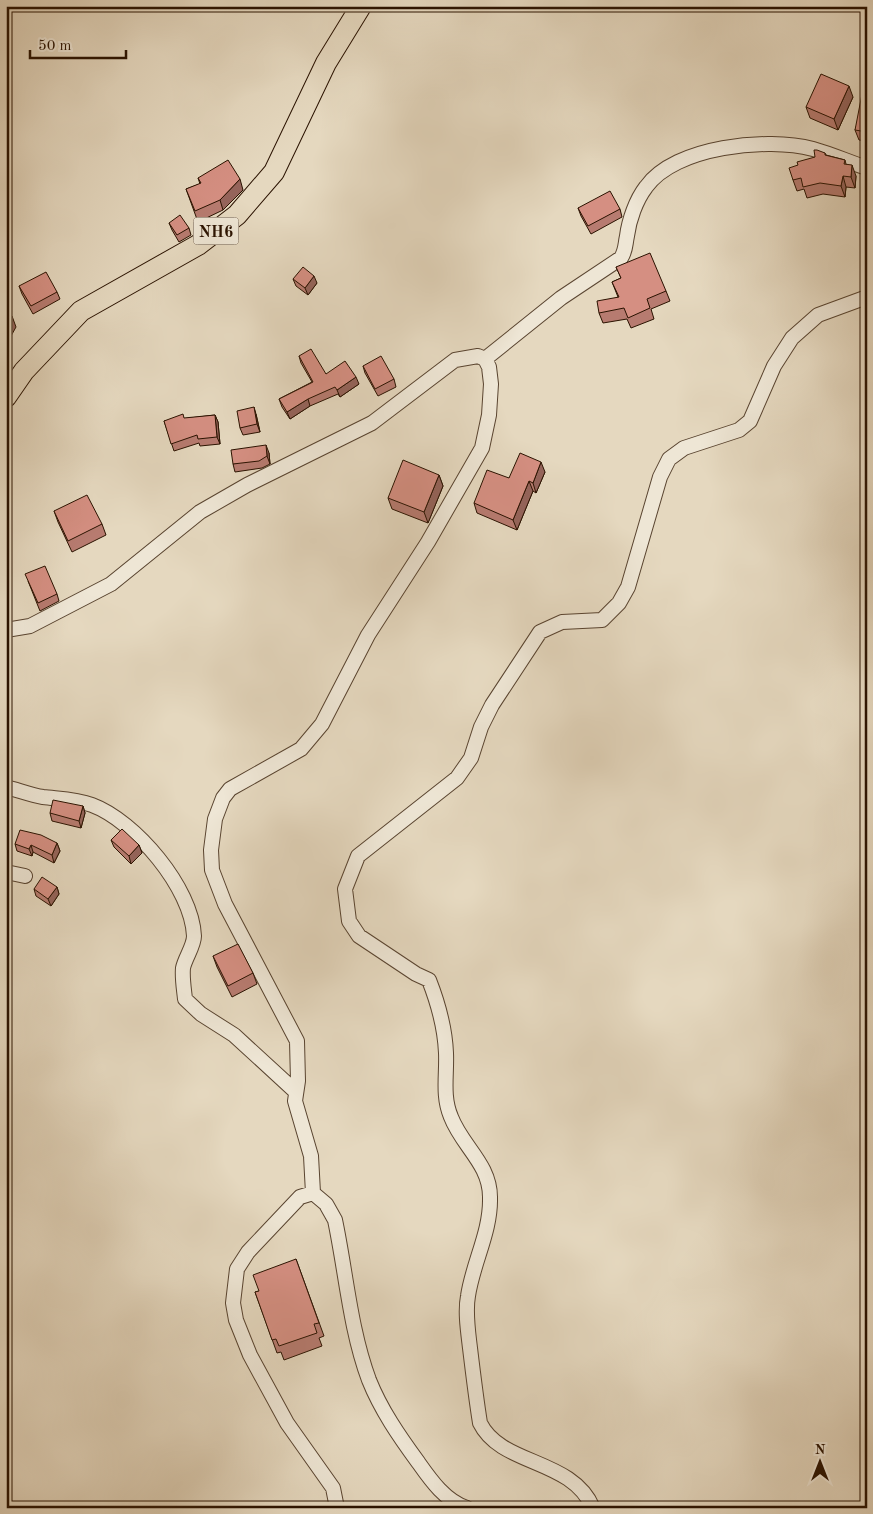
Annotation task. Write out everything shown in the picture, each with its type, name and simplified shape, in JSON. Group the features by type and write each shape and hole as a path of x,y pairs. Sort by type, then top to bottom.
{"highway":[{"name":"NH6","path":"6,397 24,371 81,311 198,245 237,215 274,172 326,63 362,6"}],"street":[{"path":"485,359 561,298 621,258 626,249 626,235 637,200 646,186 660,172 679,160 742,145 774,144 812,149 867,168"},
{"path":"592,1508 572,1482 533,1460 495,1444 486,1436 480,1423 467,1323 467,1298 489,1220 490,1198 488,1178 484,1167 469,1149 451,1118 444,1087 446,1053 442,1023 429,980 416,974 359,936 348,921 344,889 358,856 457,778 465,769 492,705 540,632 562,622 595,622 602,620 619,603 628,587 660,477 669,459 684,448 739,430 750,421 774,366 797,333 818,315 867,297"},
{"path":"6,630 30,626 111,584 200,512 247,485 372,423 455,360 478,356 485,359 491,384 489,415 482,448 428,542 352,662 322,724 301,749 230,789 223,798 215,819 211,850 216,885 294,1032 299,1051 295,1101 311,1156 314,1193 326,1204 335,1220 362,1356 370,1381 390,1424 424,1471 448,1498 467,1508"},
{"path":"6,786 40,796 80,801 94,806 121,822 142,840 167,871 187,903 194,937 183,969 185,999 201,1014 234,1035 295,1091"},
{"path":"6,872 25,876"},
{"path":"314,1193 300,1198 248,1252 238,1269 233,1303 236,1320 250,1355 287,1423 333,1488 337,1508"}],"building":[{"path":"821,74 849,86 834,119 806,107"},
{"path":"862,94 867,94 867,132 855,130"},
{"path":"814,150 845,160 844,164 852,165 851,177 843,176 841,186 820,183 803,187 801,178 793,180 789,168 798,165 797,162 815,157"},
{"path":"228,160 240,179 220,200 195,211 186,189 201,183 198,178"},
{"path":"610,191 620,209 588,226 578,208"},
{"path":"180,215 189,228 177,235 169,223"},
{"path":"650,253 666,291 647,299 650,308 628,318 624,308 599,313 597,301 619,297 612,282 621,278 616,267"},
{"path":"303,267 314,276 305,288 293,279"},
{"path":"46,272 57,292 31,306 19,286"},
{"path":"6,314 12,316 6,328"},
{"path":"311,349 326,374 345,361 356,377 337,390 335,387 308,399 287,412 279,399 313,382 299,356"},
{"path":"381,356 394,379 375,389 363,366"},
{"path":"254,407 257,424 240,428 237,411"},
{"path":"183,414 184,418 215,415 217,437 198,439 197,435 171,444 164,421"},
{"path":"266,445 267,456 259,461 233,464 231,450"},
{"path":"520,453 541,462 533,483 529,481 513,520 474,503 487,470 509,478"},
{"path":"403,460 439,475 424,512 388,498"},
{"path":"87,495 102,524 68,541 54,511"},
{"path":"45,566 57,594 38,603 25,574"},
{"path":"53,800 83,806 79,821 50,813"},
{"path":"122,829 139,845 129,856 111,840"},
{"path":"20,830 41,835 57,843 52,855 31,845 29,849 15,844"},
{"path":"42,877 57,887 48,899 34,889"},
{"path":"238,944 253,973 228,986 213,956"},
{"path":"296,1259 319,1323 314,1324 317,1333 279,1346 276,1339 272,1340 255,1292 259,1291 253,1275"}]}
